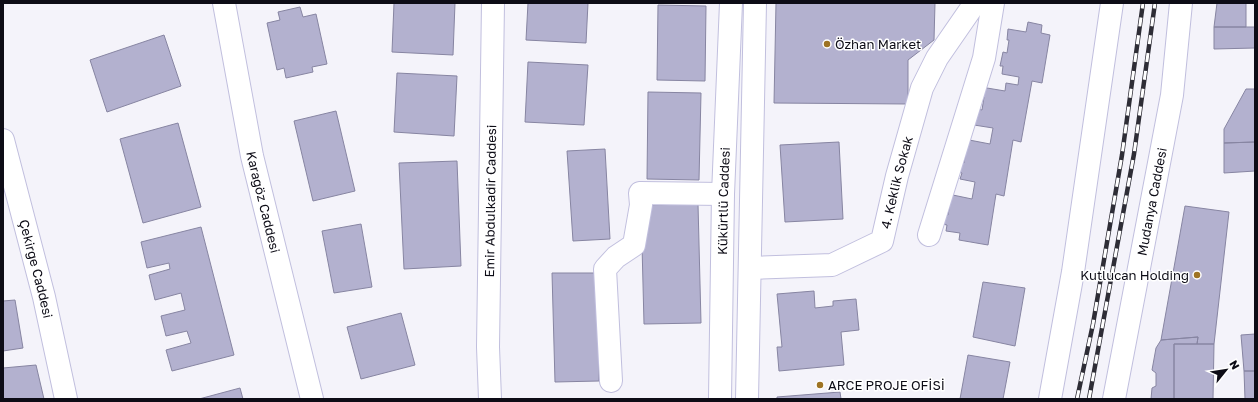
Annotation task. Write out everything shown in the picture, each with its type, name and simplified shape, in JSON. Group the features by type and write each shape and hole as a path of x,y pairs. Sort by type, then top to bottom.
{"main road":[{"name":"Karagöz Caddesi","path":"224,3 252,156 312,399"},
{"name":"Emir Abdulkadir Caddesi","path":"490,399 488,347 493,3"},
{"name":"Kükürtlü Caddesi","path":"720,399 724,194 731,3"},
{"name":"Kükürtlü Caddesi","path":"747,399 755,3"},
{"name":"4. Keklik Sokak","path":"750,268 832,265 882,241 897,176 922,88 937,58 975,3"},
{"path":"929,235 984,58 993,3"},
{"path":"1050,399 1073,272 1112,3"},
{"name":"Mudanya Caddesi","path":"1114,399 1172,95 1181,3"},
{"name":"Çekirge Caddesi","path":"3,140 44,297 66,399"},
{"path":"611,381 605,269 616,257 634,245 640,205 640,193 724,194"}],"building":[{"path":"394,3 455,3 453,55 392,52"},
{"path":"528,3 588,3 586,43 526,40"},
{"path":"776,3 935,3 934,40 908,60 908,104 774,103"},
{"path":"1217,3 1246,3 1246,27 1214,27"},
{"path":"658,5 706,6 705,81 657,80"},
{"path":"300,7 303,17 316,14 327,64 312,67 313,72 286,78 284,68 277,70 267,23 280,20 278,12"},
{"path":"1028,22 1042,25 1041,33 1050,35 1042,83 1032,81 1021,142 1013,140 1004,196 996,194 988,245 959,240 960,233 946,231 947,225 942,224 944,215 948,215 950,203 948,194 972,199 975,182 960,179 962,173 958,172 960,161 964,163 966,150 964,139 990,144 993,128 974,125 977,109 982,110 984,97 980,97 981,87 1005,91 1006,83 1018,85 1019,77 1002,74 1003,66 1000,66 1003,52 1007,53 1009,40 1007,40 1008,29 1026,32"},
{"path":"1214,27 1255,27 1255,48 1214,49"},
{"path":"164,35 181,86 107,112 90,60"},
{"path":"528,62 588,65 584,125 525,122"},
{"path":"397,73 457,76 454,136 394,132"},
{"path":"1246,89 1255,89 1255,142 1224,143 1224,129"},
{"path":"648,92 701,93 699,180 647,179"},
{"path":"336,111 355,191 313,201 294,121"},
{"path":"178,123 201,207 143,223 120,139"},
{"path":"839,142 843,219 785,222 780,145"},
{"path":"1255,142 1255,171 1224,173 1224,143"},
{"path":"605,149 610,239 573,241 567,151"},
{"path":"457,161 461,266 404,269 399,163"},
{"path":"698,204 701,323 644,324 641,205"},
{"name":"Kutlucan Holding","path":"1185,206 1229,212 1214,344 1197,344 1198,337 1161,340"},
{"path":"361,224 372,287 334,293 322,231"},
{"path":"201,227 234,355 172,371 166,350 191,343 187,331 166,336 161,316 185,310 181,293 155,300 149,275 170,269 169,263 147,268 141,242"},
{"path":"552,273 597,273 599,381 555,382"},
{"path":"983,282 1025,288 1015,346 973,337"},
{"path":"814,291 815,308 833,306 833,301 856,299 859,330 841,332 844,365 779,371 777,347 782,347 777,294"},
{"path":"15,300 23,348 3,351 3,301"},
{"path":"401,313 415,365 361,379 347,327"},
{"path":"1255,334 1255,371 1244,371 1241,335"},
{"path":"1198,337 1197,344 1174,344 1174,399 1151,399 1152,388 1156,386 1156,373 1152,370 1156,348 1161,340"},
{"path":"1174,344 1214,344 1213,399 1174,399"},
{"path":"968,355 1010,362 1003,399 960,399"},
{"path":"36,365 44,399 3,399 3,368"},
{"path":"1244,371 1255,371 1255,399 1245,399"},
{"path":"240,388 243,399 199,399"},
{"path":"840,392 841,399 777,399 777,397"}],"railway":[{"path":"1077,399 1093,324 1122,155 1143,3"},
{"path":"1089,399 1134,154 1155,3"}],"place":[{"name":"Özhan Market","path":"827,44"},
{"name":"Kutlucan Holding","path":"1197,275"},
{"name":"ARCE PROJE OFİSİ","path":"820,385"}]}
